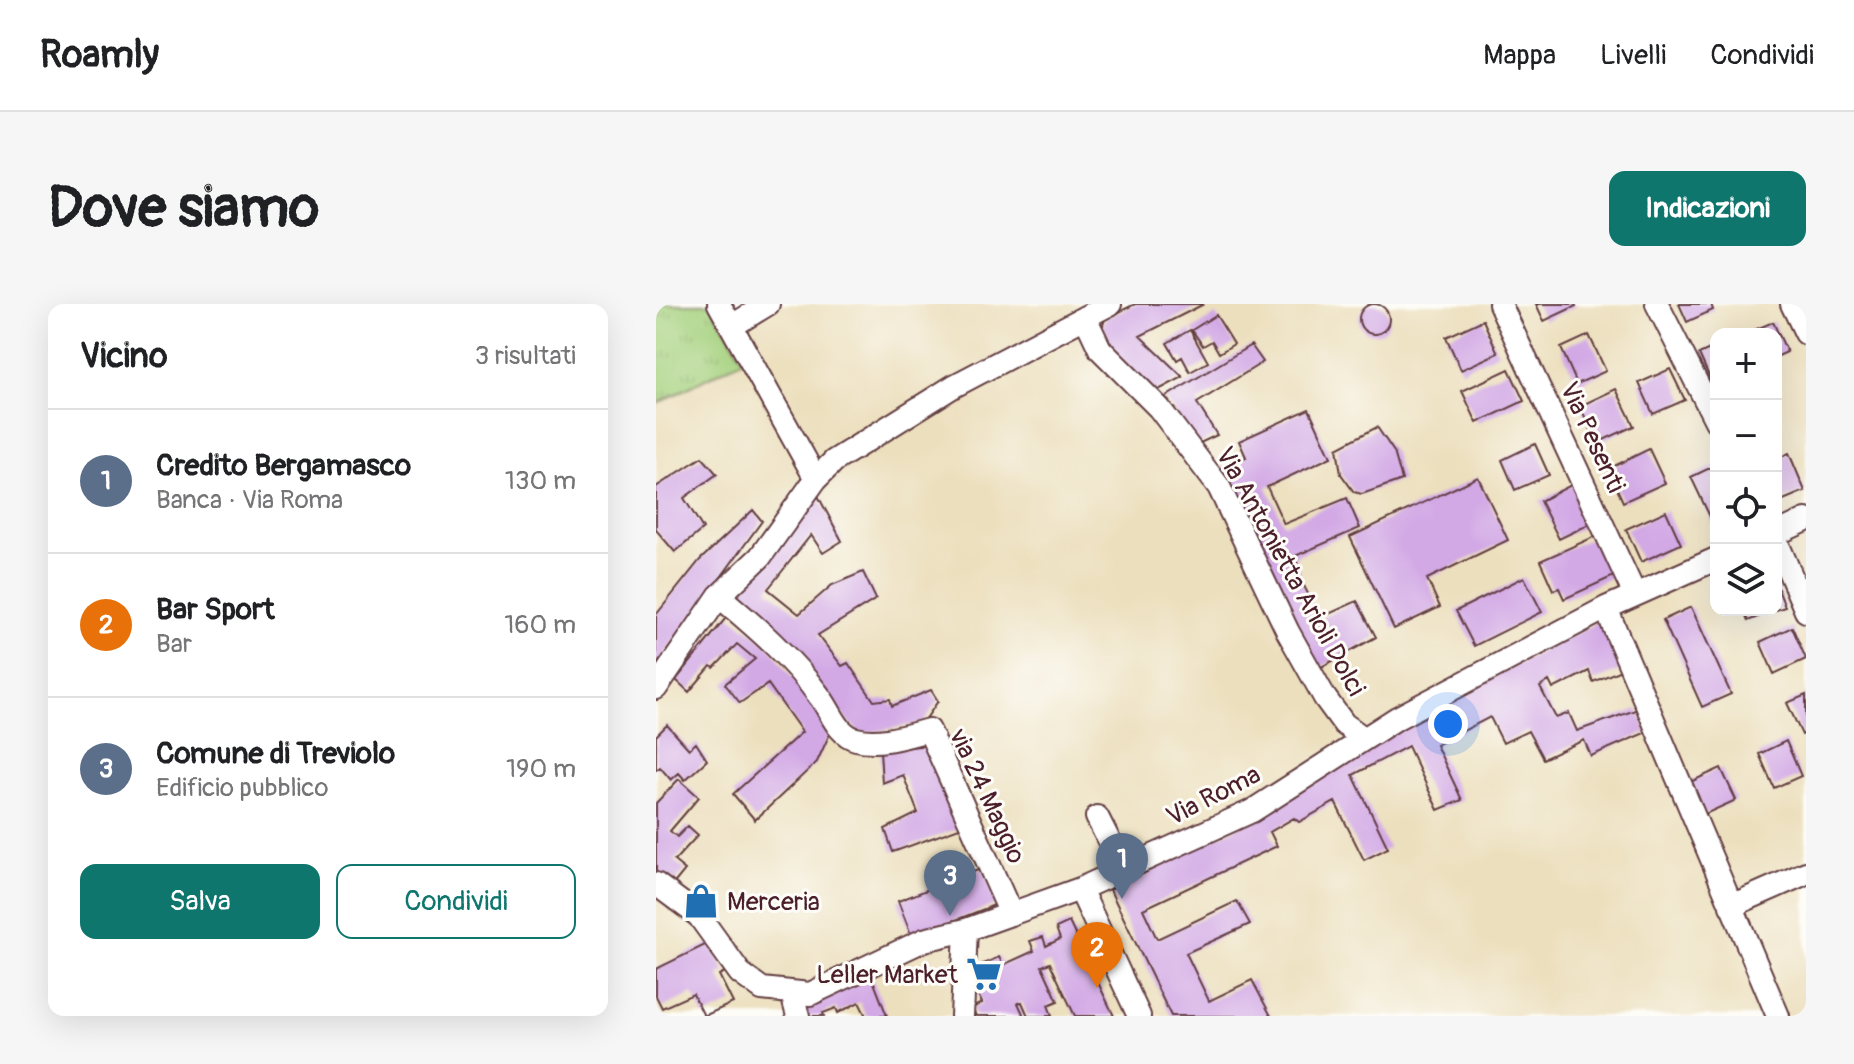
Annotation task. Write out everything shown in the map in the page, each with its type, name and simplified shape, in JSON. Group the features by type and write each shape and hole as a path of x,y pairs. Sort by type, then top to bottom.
{"street":[{"path":"719,304 816,479"},
{"path":"732,326 768,304"},
{"path":"656,688 719,596 760,557 816,479 834,461 875,432 1110,304"},
{"name":"Via Pesenti","path":"1500,304 1635,595"},
{"path":"1657,304 1710,409"},
{"path":"1792,304 1806,333"},
{"name":"Via Antonietta Arioli Dolci","path":"1085,317 1100,349 1159,408 1219,487 1288,632 1325,698 1344,724 1362,737"},
{"path":"1782,531 1806,520"},
{"path":"1778,544 1806,611"},
{"name":"Via Roma","path":"656,884 699,916 740,973 762,989 795,1005 810,994 924,940 966,930 1080,889 1252,811 1362,737 1606,608 1710,562"},
{"name":"via 24 Maggio","path":"719,596 784,651 822,700 838,727 854,739 890,740 929,730 1011,914"},
{"path":"1606,608 1778,1016"},
{"path":"1097,817 1124,870"},
{"path":"1731,906 1806,873"},
{"path":"1080,889 1139,1016"},
{"path":"962,1016 966,930"}],"green space":[{"path":"656,304 710,304 743,360 656,404"}],"building":[{"path":"1135,304 1204,304 1140,336 1183,377 1153,393 1112,350 1101,331 1105,319"},
{"path":"1374,304 1385,308 1389,319 1385,330 1374,334 1363,330 1359,319 1363,308"},
{"path":"1536,304 1575,304 1576,306 1544,321"},
{"path":"1679,304 1711,304 1713,310 1687,322"},
{"path":"1216,315 1234,344 1219,353 1212,341 1203,346 1192,330"},
{"path":"1483,320 1498,353 1461,370 1446,337"},
{"path":"1773,322 1776,328 1759,328"},
{"path":"1190,330 1208,362 1190,372 1182,357 1177,360 1167,343"},
{"path":"1589,335 1606,371 1577,384 1561,348"},
{"path":"1251,345 1263,362 1197,403 1217,435 1198,444 1164,398"},
{"path":"1710,349 1710,378 1699,354"},
{"path":"1509,369 1524,401 1477,423 1462,391"},
{"path":"1670,369 1685,400 1653,414 1639,383"},
{"path":"1616,389 1634,426 1597,443 1580,406"},
{"path":"1309,409 1331,457 1267,487 1284,524 1347,498 1360,528 1295,556 1303,584 1320,618 1357,601 1376,637 1316,670 1219,469 1246,457 1239,441"},
{"path":"1377,427 1394,452 1402,480 1362,494 1354,492 1341,474 1337,448"},
{"path":"1535,444 1549,475 1515,490 1502,460"},
{"path":"1649,449 1665,483 1623,502 1608,469"},
{"path":"1789,453 1805,491 1782,501 1782,472 1782,456"},
{"path":"702,457 717,474 684,498 703,529 675,552 656,530 656,487"},
{"path":"1710,468 1710,517 1691,477"},
{"path":"1478,477 1508,540 1427,579 1440,607 1394,629 1350,537"},
{"path":"1573,484 1592,523 1559,539 1540,501"},
{"path":"816,492 842,541 823,553 811,535 768,589 799,614 832,585 863,572 876,599 818,635 842,666 848,663 874,701 890,699 892,706 931,690 938,701 923,723 861,734 739,608 737,593"},
{"path":"753,510 762,521 656,666 656,615 700,560"},
{"path":"1666,511 1681,544 1641,562 1626,529"},
{"path":"1596,536 1614,576 1564,599 1559,588 1553,590 1540,561"},
{"path":"1524,577 1542,612 1474,646 1456,611"},
{"path":"1691,607 1731,694 1702,707 1663,620"},
{"path":"729,614 769,646 832,729 817,762 755,820 733,794 802,732 768,684 740,703 725,684 755,659 737,644 714,668 711,666 689,692 676,680"},
{"path":"1600,621 1621,670 1593,682 1589,671 1553,689 1549,681 1540,687 1556,718 1569,713 1577,731 1638,709 1647,732 1591,756 1584,740 1543,759 1528,731 1503,743 1490,717 1436,745 1462,800 1438,810 1408,746 1353,775 1388,848 1364,860 1335,802 1299,822 1294,818 1270,832 1277,846 1143,909 1157,939 1237,901 1250,924 1186,953 1209,1001 1252,980 1271,1016 1171,1016 1110,890 1262,815 1342,757"},
{"path":"1792,627 1806,659 1774,674 1760,642"},
{"path":"1806,695 1806,733 1802,735 1787,703"},
{"path":"667,725 689,749 696,743 707,760 685,780 679,773 671,780 660,767 656,770 656,736"},
{"path":"1786,741 1801,776 1774,788 1759,754"},
{"path":"930,745 965,826 893,852 885,829 918,813 903,775 882,783 880,750"},
{"path":"1721,768 1736,800 1703,815 1688,783"},
{"path":"679,779 699,797 670,831 677,837 688,826 698,835 674,861 685,870 672,886 656,873 656,803"},
{"path":"983,868 997,904 912,937 898,901"},
{"path":"1069,922 1114,1016 1075,1016 1050,963 1042,966 1058,1001 1048,1005 1052,1016 1028,1016 1022,1002 1018,1003 1024,1016 976,1016 972,1008 982,1003 967,971 999,957 1003,965 1034,951 1030,941 1043,937 1046,946 1060,939 1056,928"},
{"path":"711,942 725,972 719,975 733,1003 704,1016 693,994 662,1008 656,996 656,969"},
{"path":"865,975 873,980 887,1016 866,1016 859,1002 838,1013 836,1008 823,1013 824,1016 803,1016 798,1005"}],"place":[{"name":"Credito Bergamasco","path":"1122,899"},
{"name":"Merceria","path":"701,901"},
{"name":"Comune di Treviolo","path":"950,916"},
{"name":"Leller Market","path":"984,974"},
{"name":"Bar Sport","path":"1097,988"}]}
